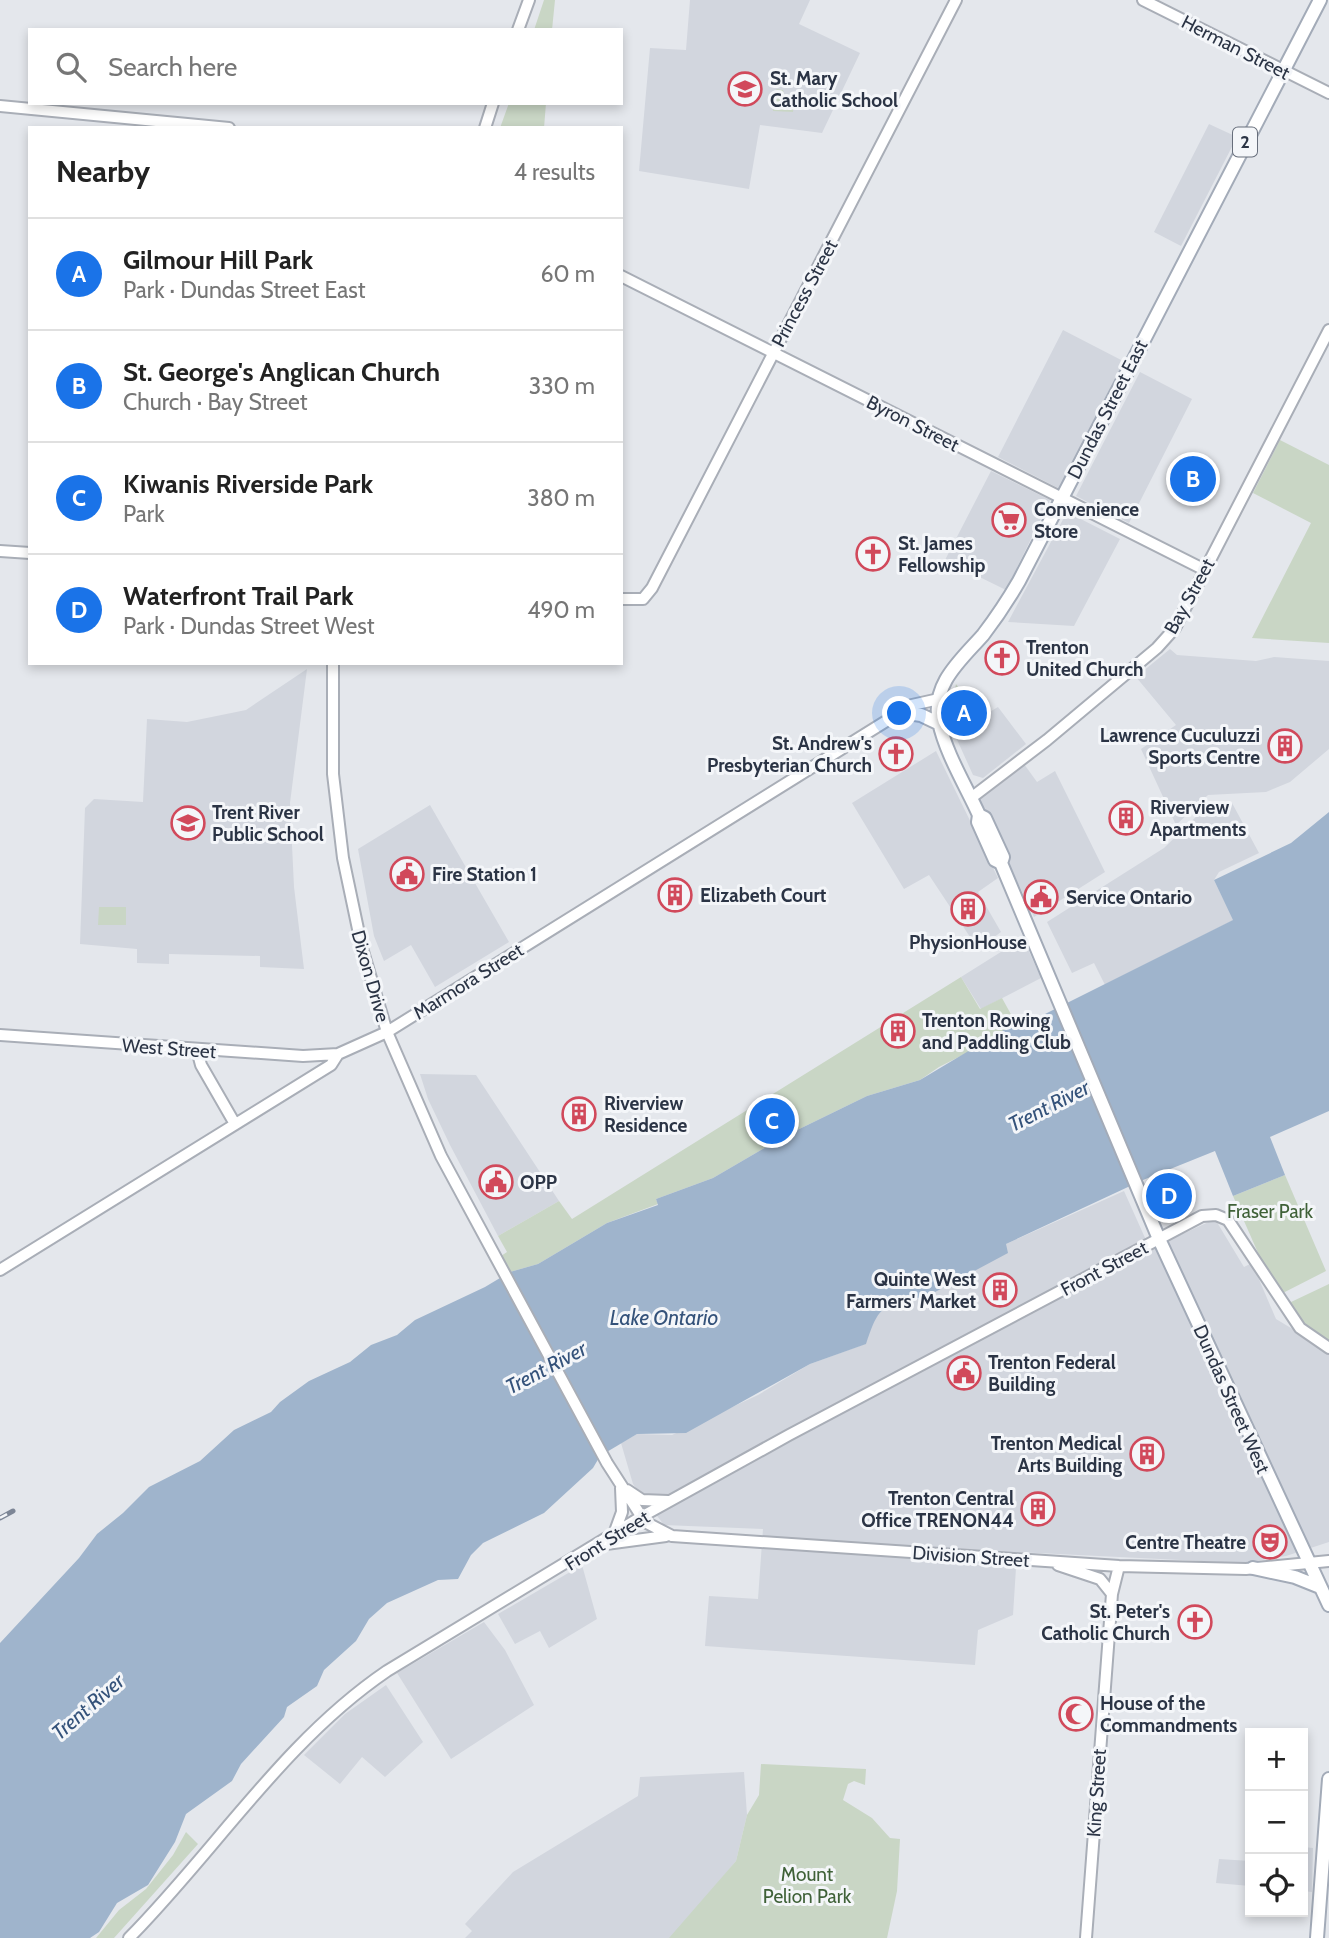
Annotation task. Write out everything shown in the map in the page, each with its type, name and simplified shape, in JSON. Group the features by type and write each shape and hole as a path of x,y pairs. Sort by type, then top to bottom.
{"main road":[{"name":"Dundas Street East","path":"1140,1193 1001,863 1003,857 985,818 979,815 940,724 939,699 954,666 982,635 1014,589 1320,0"},
{"path":"901,712 927,717 940,724"},
{"name":"Dundas Street West","path":"1140,1193 1329,1605"},
{"path":"1252,1568 1300,1578 1321,1587"},
{"path":"1317,1938 1329,1779"}],"street":[{"path":"519,28 529,0"},
{"name":"Princess Street","path":"623,599 643,599 652,587 956,0"},
{"name":"Herman Street","path":"1143,0 1329,93"},
{"path":"486,126 492,105"},
{"path":"0,106 212,126"},
{"name":"Byron Street","path":"623,277 1205,570"},
{"name":"Bay Street","path":"971,797 1047,740 1157,648 1175,628 1329,330"},
{"path":"0,551 28,553"},
{"name":"Dixon Drive","path":"333,665 333,774 343,858 362,948 387,1032 416,1104 499,1265 607,1463 641,1517"},
{"name":"Marmora Street","path":"0,1270 331,1065 338,1054 387,1032 901,712 920,702 939,699"},
{"name":"West Street","path":"0,1035 303,1056 338,1054"},
{"path":"197,1050 201,1065 235,1124"},
{"name":"Front Street","path":"129,1938 312,1732 347,1698 387,1671 641,1517 836,1409 1202,1216 1216,1215 1228,1220 1300,1328 1329,1348"},
{"path":"621,1486 642,1500 670,1501"},
{"path":"613,1536 622,1512 621,1486"},
{"name":"Division Street","path":"641,1517 651,1528 672,1536 1119,1566 1252,1568 1329,1560"},
{"path":"598,1545 637,1538 672,1536"},
{"path":"1049,1561 1079,1574 1100,1579 1112,1594"},
{"name":"King Street","path":"1086,1938 1112,1594 1119,1566"}],"shaded area":[{"name":"St. Mary Catholic School","path":"690,0 810,0 799,24 860,53 822,133 760,125 749,189 639,171 650,48 686,50"},
{"path":"1209,124 1237,137 1181,246 1154,232"},
{"path":"1063,330 1125,362 1060,489 998,457"},
{"path":"1140,372 1192,399 1129,523 1076,496"},
{"path":"991,471 1050,500 1006,590 945,560"},
{"path":"1067,512 1120,539 1074,626 1008,622"},
{"path":"1170,649 1177,655 1256,661 1274,657 1329,661 1329,749 1290,782 1266,792 1208,795 1176,825 1141,749 1176,725 1136,677"},
{"name":"Trent River Public School","path":"307,669 290,803 294,887 304,969 260,967 260,956 169,954 169,964 137,963 137,949 80,944 85,808 94,799 143,802 147,719 187,722 246,710"},
{"path":"998,707 1026,744 983,778 973,775 954,733"},
{"path":"936,751 998,878 978,892 1001,932 978,949 929,875 904,889 852,803"},
{"path":"1024,764 1037,782 1055,771 1105,872 1034,917 978,799"},
{"path":"1232,803 1259,853 1219,872 1214,880 1234,920 1105,985 1094,963 1072,973 1047,922 1164,848 1205,808"},
{"path":"430,805 509,942 435,987 411,945 384,961 374,936 358,849"},
{"path":"1023,938 1041,978 981,1009 961,977"},
{"path":"420,1074 476,1075 559,1201 498,1236 450,1145 428,1099"},
{"path":"1124,1191 1150,1249 1215,1219 1244,1267 1252,1263 1276,1319 1329,1351 1329,1542 1286,1556 1242,1563 1017,1552 1013,1615 978,1630 975,1665 705,1646 709,1596 758,1599 763,1529 664,1525 633,1484 621,1443 637,1434 672,1435 758,1395 810,1364 865,1344 877,1312 883,1307 1006,1244"},
{"path":"582,1565 597,1619 549,1648 540,1631 515,1644 498,1614"},
{"path":"484,1622 505,1650 534,1705 451,1759 397,1673"},
{"path":"386,1685 423,1742 385,1777 362,1757 340,1784 304,1755 345,1714"},
{"path":"744,1772 747,1815 736,1861 673,1938 465,1938 472,1931 465,1924 513,1872 638,1796 640,1777"},
{"path":"1308,1848 1313,1848 1312,1892 1308,1892"},
{"path":"1219,1859 1245,1861 1245,1886 1216,1883"}],"green space":[{"path":"544,0 555,0 552,28 535,28"},
{"path":"777,89 783,90 784,94 795,96 793,112 773,111 772,94"},
{"path":"508,105 546,105 544,126 501,126"},
{"path":"1280,440 1329,465 1329,643 1252,638 1311,523 1253,493"},
{"path":"956,684 980,718 954,733 951,708"},
{"path":"99,907 126,907 126,925 98,925"},
{"path":"961,977 980,1009 1002,998 1018,1027 939,1067 920,1080 867,1096 787,1135 713,1178 656,1199 658,1204 607,1223 538,1264 510,1272 501,1256 507,1252 498,1236 559,1201 572,1219"},
{"path":"1178,1171 1191,1207 1163,1219 1146,1185"},
{"name":"Fraser Park","path":"1285,1175 1326,1271 1277,1296 1233,1196"},
{"path":"1329,1284 1327,1340 1299,1319 1291,1302"},
{"name":"Mount Pelion Park","path":"761,1764 866,1769 865,1785 854,1781 848,1784 843,1800 872,1818 890,1838 900,1839 897,1891 887,1938 669,1938 736,1861 747,1815 759,1795"},
{"path":"186,1832 198,1844 114,1938 96,1938 119,1910 146,1889 173,1855"}],"water":[{"path":"1329,812 1329,1111 1270,1137 1285,1175 1233,1196 1215,1151 1143,1180 1006,1244 1008,1253 922,1299 909,1295 899,1300 885,1308 876,1318 866,1344 810,1364 686,1433 637,1434 600,1456 593,1468 544,1513 483,1543 471,1555 458,1579 438,1580 387,1603 369,1619 356,1641 324,1670 317,1686 287,1707 284,1717 241,1764 232,1781 186,1814 175,1842 148,1885 117,1903 99,1932 90,1938 0,1938 0,1643 79,1558 97,1534 149,1487 200,1461 234,1430 271,1412 309,1381 350,1362 371,1345 397,1335 415,1320 485,1287 510,1272 538,1264 607,1223 658,1205 656,1199 713,1178 787,1135 867,1096 920,1080 1012,1025 1019,1027 1233,920 1214,880 1291,843"}],"railway":[{"path":"0,1518 13,1511"}],"place":[{"name":"St. Mary Catholic School","path":"745,89"},
{"name":"St. George's Anglican Church","path":"1193,479"},
{"name":"Convenience Store","path":"1009,520"},
{"name":"St. James Fellowship","path":"873,554"},
{"name":"Trenton United Church","path":"1002,658"},
{"name":"Gilmour Hill Park","path":"964,713"},
{"name":"Lawrence Cuculuzzi Sports Centre","path":"1285,746"},
{"name":"St. Andrew's Presbyterian Church","path":"896,754"},
{"name":"Riverview Apartments","path":"1126,818"},
{"name":"Trent River Public School","path":"188,823"},
{"name":"Fire Station 1","path":"407,874"},
{"name":"Elizabeth Court","path":"675,895"},
{"name":"Service Ontario","path":"1041,897"},
{"name":"PhysionHouse","path":"968,909"},
{"name":"Trenton Rowing and Paddling Club","path":"898,1031"},
{"name":"Riverview Residence","path":"579,1114"},
{"name":"Kiwanis Riverside Park","path":"772,1121"},
{"name":"OPP","path":"496,1182"},
{"name":"Waterfront Trail Park","path":"1169,1196"},
{"name":"Quinte West Farmers' Market","path":"1000,1290"},
{"name":"Trenton Federal Building","path":"964,1373"},
{"name":"Trenton Medical Arts Building","path":"1147,1454"},
{"name":"Trenton Central Office TRENON44","path":"1038,1509"},
{"name":"Centre Theatre","path":"1270,1542"},
{"name":"St. Peter's Catholic Church","path":"1195,1622"},
{"name":"House of the Commandments","path":"1076,1714"}],"water label":[{"name":"Trent River","path":"1049,1106"},
{"name":"Lake Ontario","path":"664,1318"},
{"name":"Trent River","path":"546,1368"},
{"name":"Trent River","path":"88,1707"}]}
